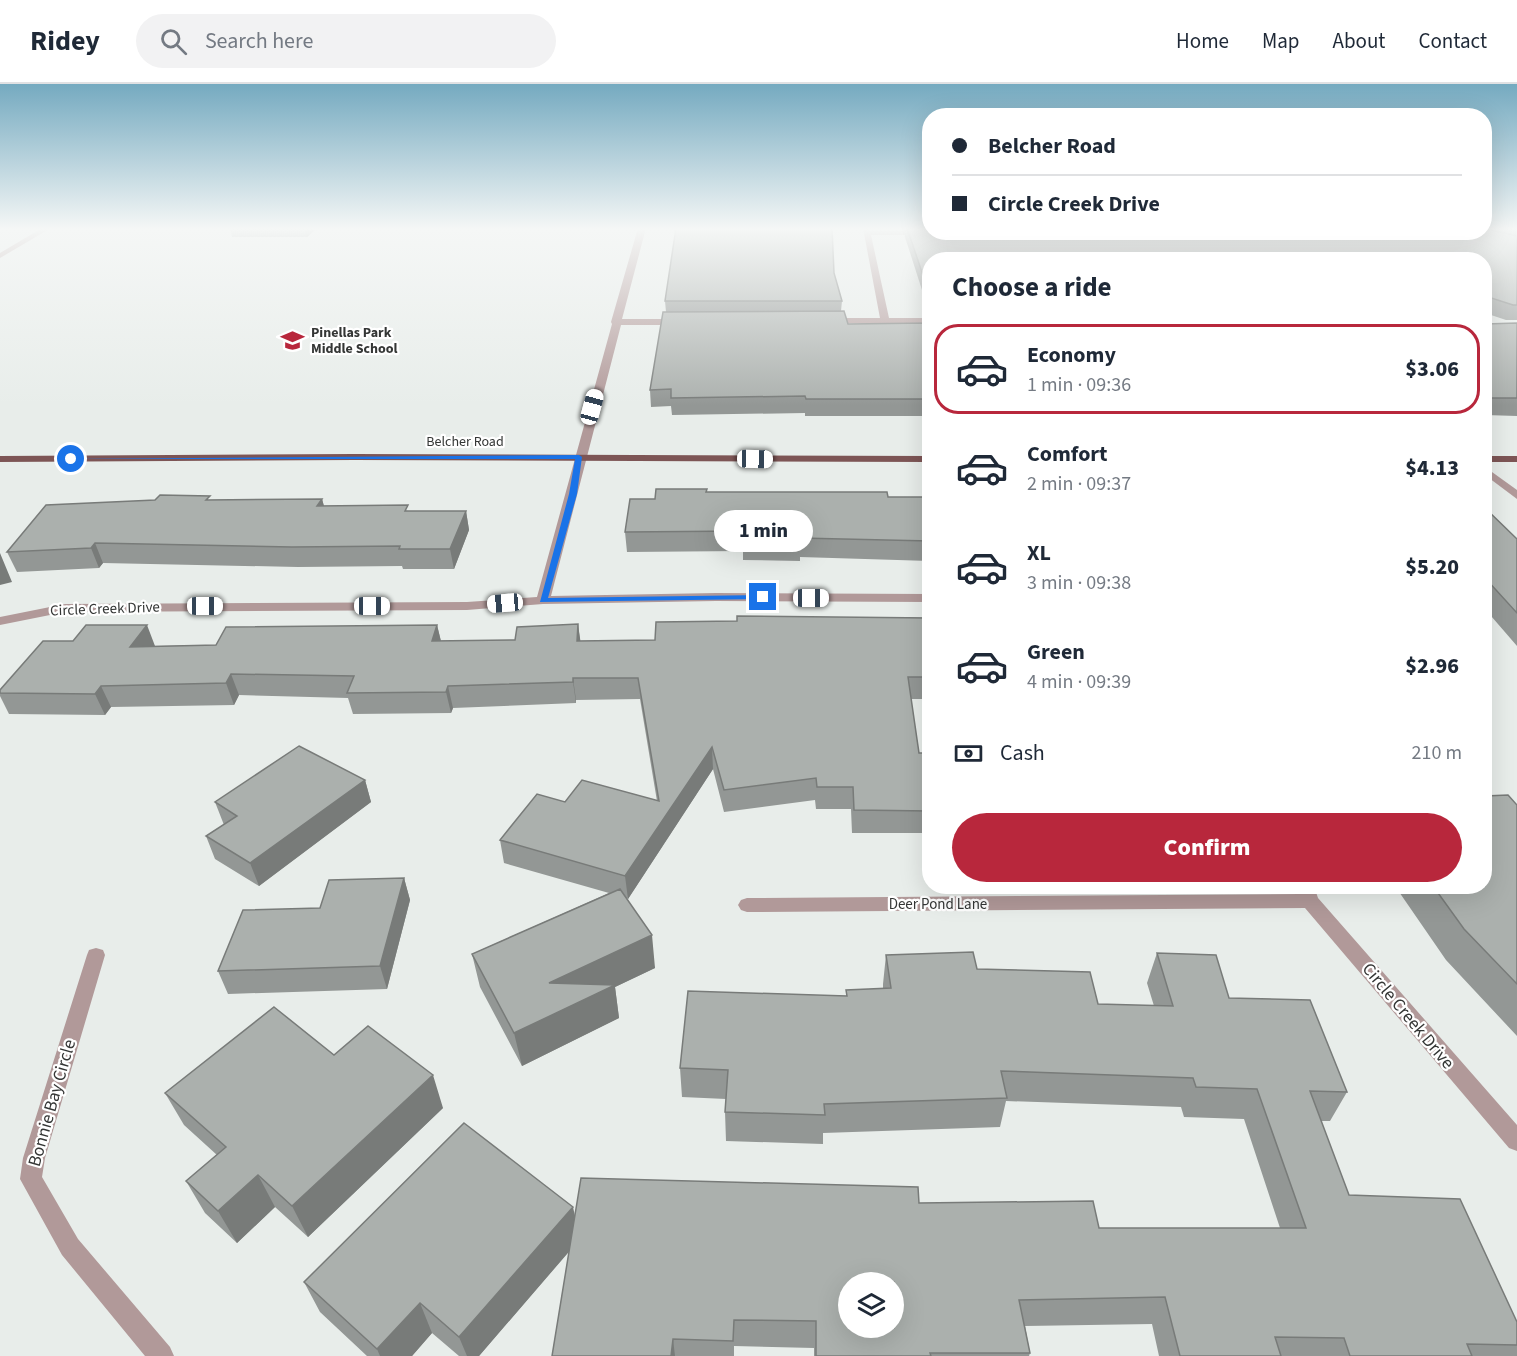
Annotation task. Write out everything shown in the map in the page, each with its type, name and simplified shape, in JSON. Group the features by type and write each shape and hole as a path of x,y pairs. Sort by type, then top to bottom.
{"main road":[{"name":"Belcher Road","path":"0,459 579,457 922,459"},
{"path":"1492,459 1517,459"}],"street":[{"path":"543,600 573,494 579,457 625,287"},
{"path":"878,287 885,321"},
{"path":"814,321 922,321"},
{"path":"615,322 697,322"},
{"path":"1492,476 1517,496"},
{"name":"Circle Creek Drive","path":"0,621 25,614 64,608 468,606 543,600 922,598"},
{"name":"Circle Creek Drive","path":"1307,894 1517,1141"},
{"name":"Deer Pond Lane","path":"747,905 1307,894"},
{"name":"Bonnie Bay Circle","path":"96,955 34,1158 31,1179 70,1248 160,1356"}],"building":[{"path":"667,287 838,287 842,301 665,301"},
{"path":"1492,287 1517,287 1517,305 1492,298"},
{"path":"844,311 848,324 922,323 922,399 806,399 805,396 671,398 671,389 650,390 663,312"},
{"path":"1517,323 1517,398 1492,398 1492,324"},
{"path":"656,489 707,489 706,492 887,492 888,497 922,497 922,541 800,538 800,541 743,541 743,531 625,532 630,499 655,499"},
{"path":"160,495 210,496 206,500 322,499 317,506 408,505 405,511 466,511 450,549 399,549 400,546 292,547 95,543 91,548 7,552 46,505 155,500"},
{"path":"1492,515 1517,539 1517,613 1492,586"},
{"path":"737,616 922,618 922,677 908,677 919,753 922,753 922,811 854,810 853,787 817,787 816,778 724,790 712,747 625,876 500,840 537,794 565,802 582,780 659,801 638,678 573,678 573,682 448,686 446,692 347,693 354,676 231,674 226,683 101,686 95,694 0,693 0,690 43,641 73,641 86,625 147,625 130,647 216,645 226,627 437,625 432,641 515,640 517,627 578,624 577,641 655,640 656,622 737,621"},
{"path":"299,746 365,780 250,863 206,836 237,816 215,802"},
{"path":"1508,795 1517,805 1517,984 1464,929 1439,894 1492,894 1492,796"},
{"path":"404,878 380,966 218,971 243,910 320,908 329,880"},
{"path":"620,889 652,935 549,983 615,985 514,1033 472,954"},
{"path":"973,952 977,969 1090,972 1098,1004 1173,1006 1157,953 1216,955 1229,998 1310,1000 1347,1092 1310,1091 1349,1195 1460,1199 1517,1322 1517,1345 1467,1344 1472,1356 1350,1356 1344,1338 1275,1337 1281,1356 1180,1356 1165,1297 1019,1300 1030,1353 816,1356 816,1321 734,1320 733,1341 673,1339 671,1356 552,1356 581,1178 918,1187 919,1203 1093,1201 1099,1228 1306,1228 1257,1089 1196,1087 1193,1078 1001,1071 1007,1098 824,1104 825,1115 725,1112 728,1070 680,1068 688,991 847,996 846,990 891,988 886,955"},
{"path":"274,1007 334,1055 368,1026 433,1075 292,1206 258,1175 218,1211 186,1181 226,1147 165,1093"},
{"path":"464,1123 573,1207 459,1337 420,1303 377,1349 304,1282"}],"place":[{"name":"Pinellas Park Middle School","path":"293,341"}],"route":[{"path":"71,459 579,457 573,494 543,600 763,597"}]}
